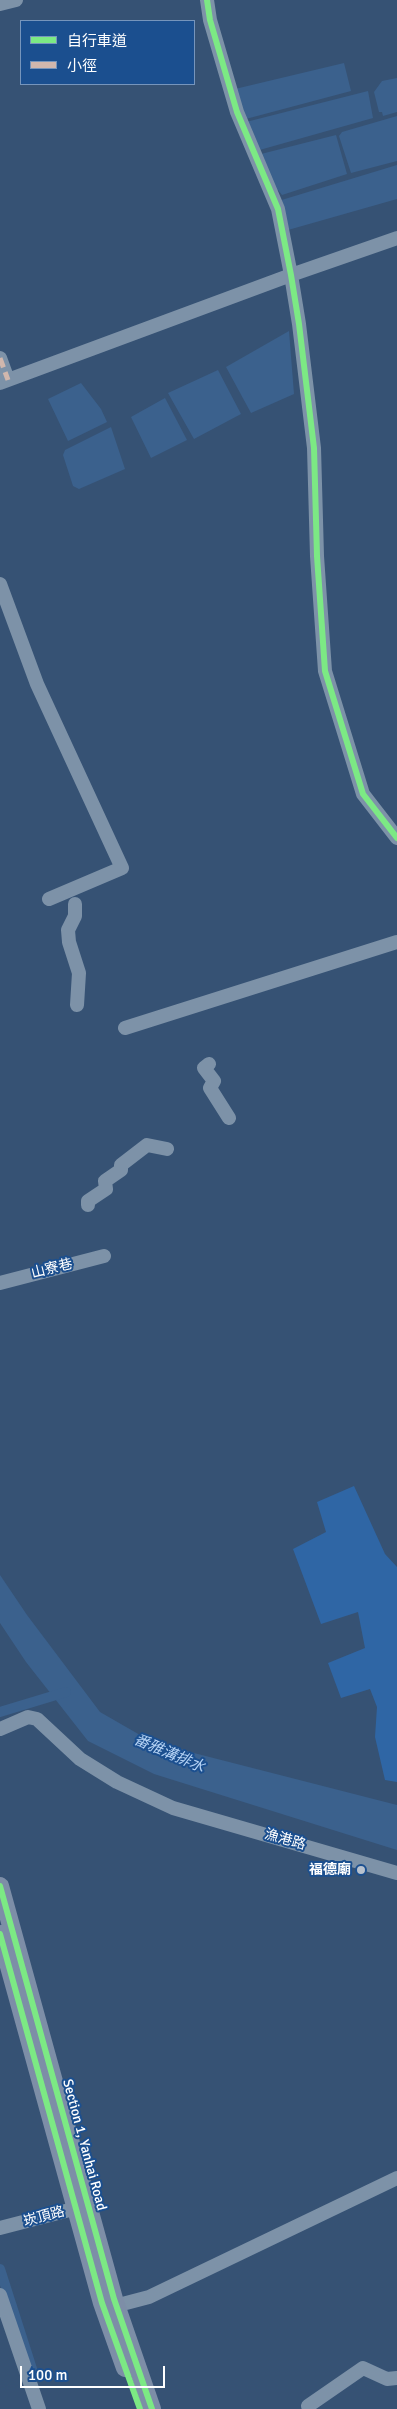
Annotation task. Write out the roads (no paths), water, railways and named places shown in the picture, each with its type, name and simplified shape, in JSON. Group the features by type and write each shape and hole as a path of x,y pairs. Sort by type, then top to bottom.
{"main road":[{"name":"Section 1, Yanhai Road","path":"0,1886 5,1938 140,2409"},
{"name":"Section 1, Yanhai Road","path":"110,2307 152,2409"}],"street":[{"path":"0,4 16,0"},
{"path":"207,0 210,20 237,112 278,209 300,324 314,448 317,556 325,671 363,794 397,838"},
{"path":"0,358 4,381 291,274 397,238"},
{"path":"0,584 37,684 122,868 49,899"},
{"path":"75,904 74,916 68,930 69,942 79,974 77,1006"},
{"path":"125,1028 397,942"},
{"path":"208,1064 204,1068 214,1081 210,1088 229,1118"},
{"path":"88,1205 88,1201 106,1189 104,1181 121,1170 121,1165 147,1145 166,1149"},
{"name":"山寮巷","path":"0,1283 104,1256"},
{"name":"漁港路","path":"0,1729 28,1717 37,1719 80,1758 117,1782 173,1808 397,1873"},
{"path":"110,2307 149,2297 397,2178"},
{"name":"崁頂路","path":"0,2228 82,2206"},
{"path":"0,2295 39,2409"},
{"path":"308,2406 363,2368 386,2378 397,2378"}],"water":[{"path":"344,63 351,91 242,120 235,89"},
{"path":"397,78 397,112 383,116 382,112 379,112 374,92 382,81"},
{"path":"368,91 373,118 256,151 246,122"},
{"path":"397,116 397,161 351,173 339,136 342,132"},
{"path":"336,135 347,174 282,195 278,190 275,190 261,154"},
{"path":"397,165 397,199 288,230 275,202"},
{"path":"289,331 294,394 251,413 226,367"},
{"path":"218,370 241,414 194,439 168,393"},
{"path":"81,383 101,409 107,422 68,441 48,399"},
{"path":"165,398 187,440 151,458 131,417"},
{"path":"111,427 125,469 79,489 73,486 63,455 65,450"},
{"name":"番雅溝排水","path":"0,1575 27,1615 100,1712 140,1735 190,1752 397,1805 397,1850 154,1774 88,1741 26,1662 0,1623"}],"waterway":[{"path":"0,1712 66,1692"},
{"path":"0,2269 33,2372"}],"place":[{"name":"福德廟","path":"361,1870"}]}
